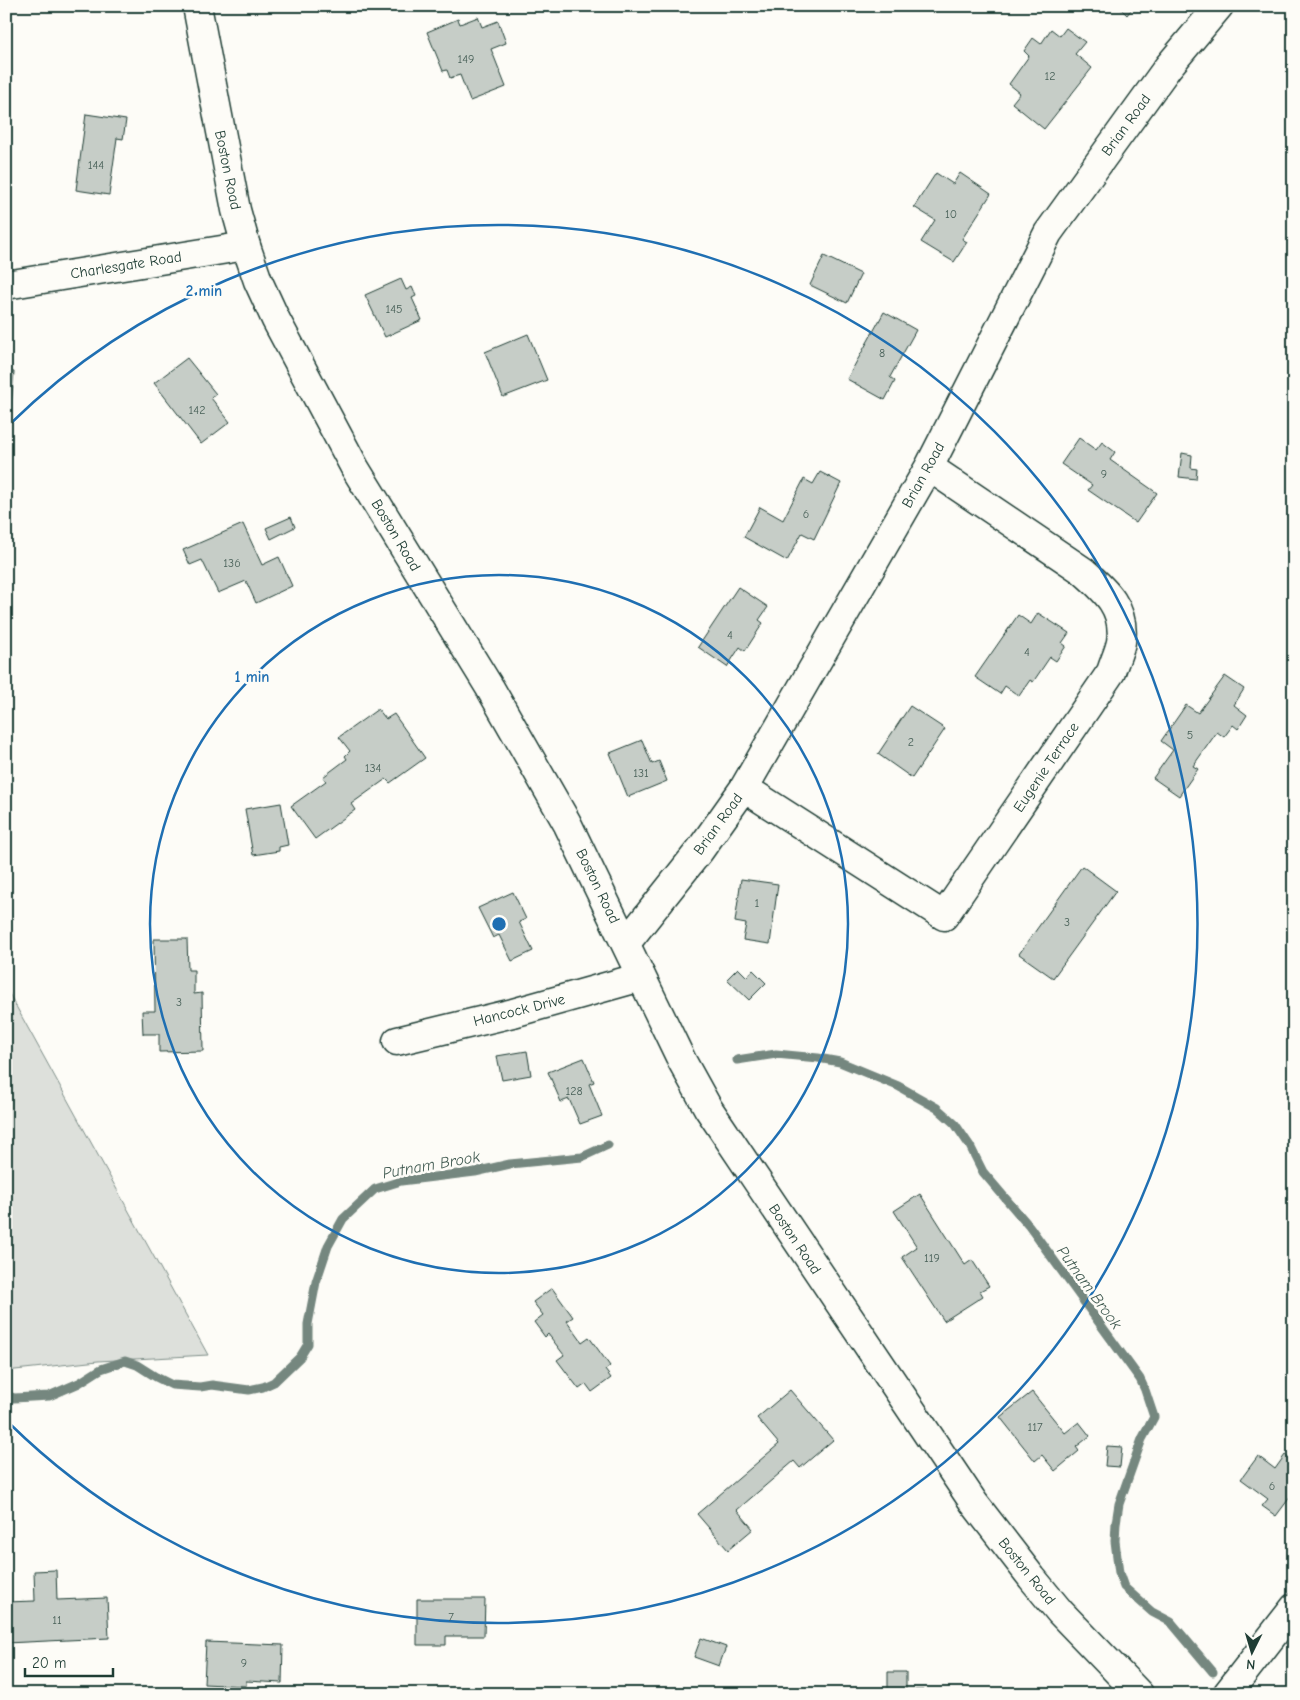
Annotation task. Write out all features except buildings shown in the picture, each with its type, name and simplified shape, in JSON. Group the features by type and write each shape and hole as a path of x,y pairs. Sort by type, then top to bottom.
{"street":[{"name":"Boston Road","path":"197,6 236,210 258,282 324,414 490,688 567,823 682,1061 708,1108 974,1503 1055,1605 1139,1694"},
{"name":"Brian Road","path":"626,943 700,850 744,788 929,467 1048,233 1168,67 1219,6"},
{"name":"Charlesgate Road","path":"6,285 246,246"},
{"name":"Eugenie Terrace","path":"744,788 944,916 1111,672 1121,641 1120,613 1106,590 1083,571 929,467"},
{"name":"Hancock Drive","path":"397,1041 513,1013 641,977"},
{"path":"1227,1694 1294,1608"}],"shaded area":[{"path":"6,988 208,1355 98,1361 6,1371"}],"waterway":[{"name":"Putnam Brook","path":"737,1060 776,1054 840,1062 898,1086 937,1108 955,1124 970,1146 983,1172 1029,1226 1140,1379 1154,1417 1142,1439 1119,1504 1115,1541 1119,1573 1124,1587 1152,1612 1171,1622 1213,1672"},
{"name":"Putnam Brook","path":"6,1395 14,1398 49,1396 79,1383 101,1369 125,1361 137,1365 172,1385 200,1387 212,1385 249,1390 263,1387 274,1382 300,1357 308,1344 308,1324 316,1282 328,1246 343,1219 375,1189 401,1181 475,1172 510,1164 582,1157 608,1145"}]}
